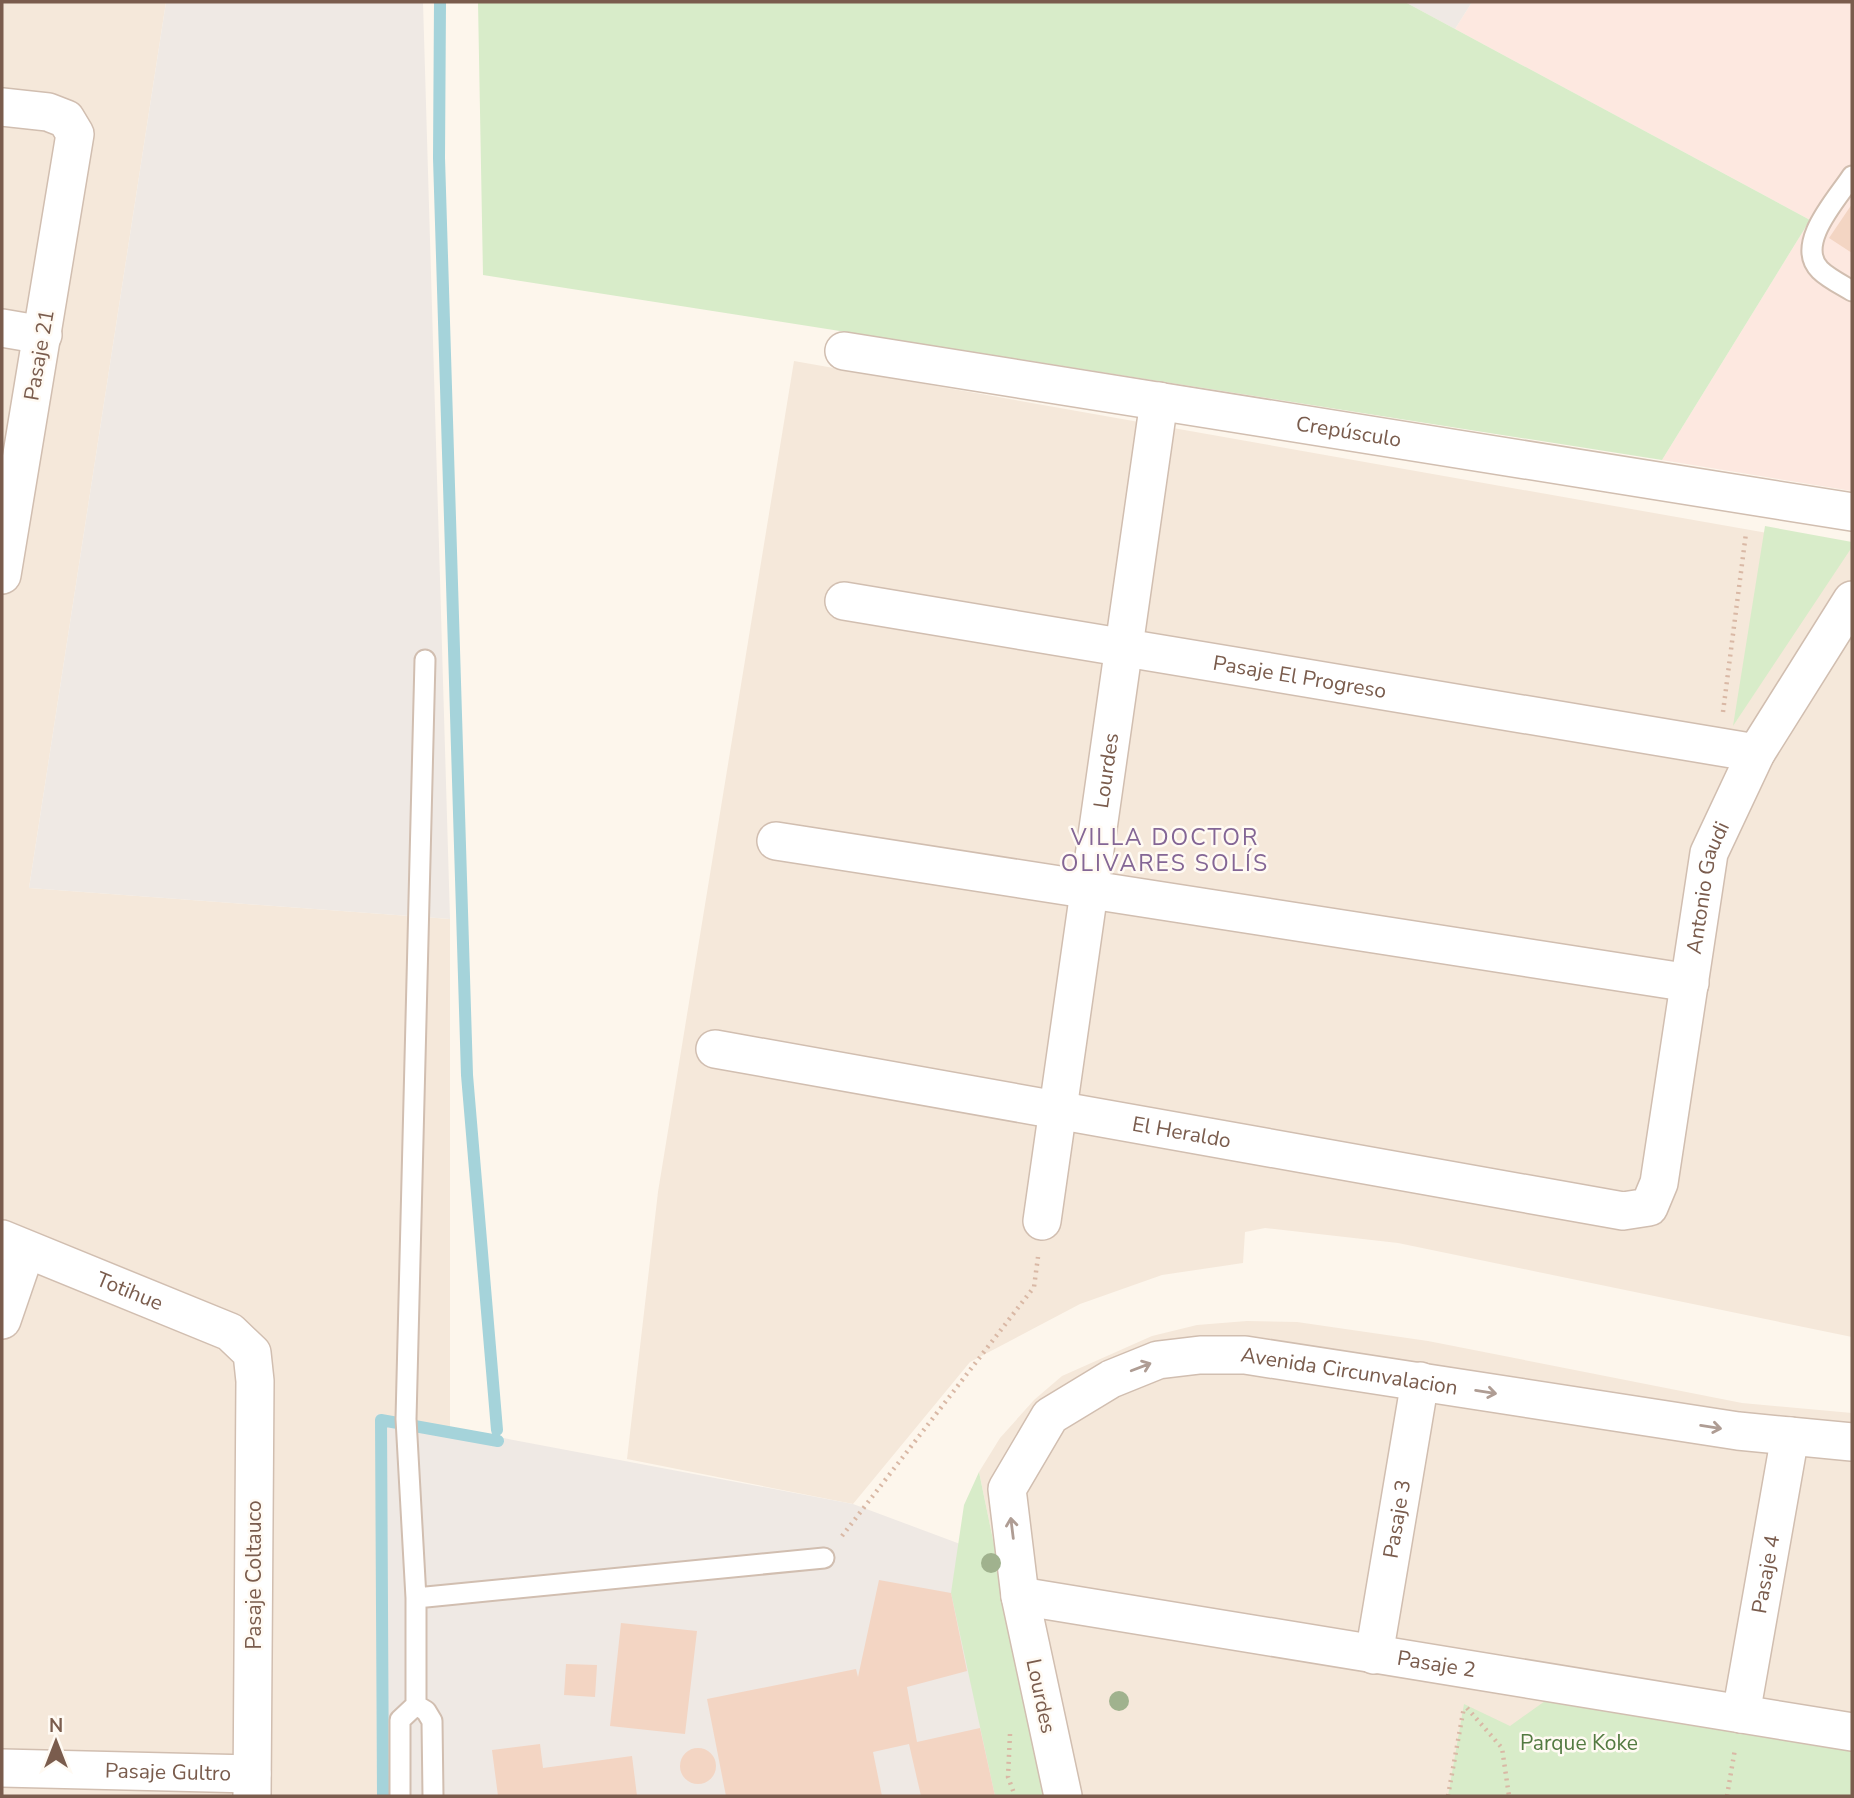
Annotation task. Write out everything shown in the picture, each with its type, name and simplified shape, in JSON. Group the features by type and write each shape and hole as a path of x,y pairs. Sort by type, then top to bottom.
{"street":[{"name":"Pasaje 21","path":"2,107 48,112 66,119 75,134 43,335 6,521 2,575"},
{"path":"2,328 43,335"},
{"name":"Crepúsculo","path":"845,351 1852,512"},
{"name":"Lourdes","path":"1042,1221 1060,1111 1159,401"},
{"name":"Antonio Gaudi","path":"1648,1207 1658,1183 1709,853 1756,753 1852,600"},
{"name":"Pasaje El Progreso","path":"845,601 1756,753"},
{"path":"776,841 1690,983"},
{"name":"El Heraldo","path":"715,1049 1623,1211 1648,1207"},
{"path":"2,1320 14,1244"},
{"name":"Totihue","path":"14,1244 230,1332 252,1353"},
{"name":"Pasaje Coltauco","path":"252,1353 255,1395 252,1785"},
{"name":"Avenida Circunvalacion","path":"1020,1596 1007,1489 1050,1416 1111,1379 1158,1360 1200,1355 1280,1359 1738,1431 1852,1442"},
{"name":"Pasaje 3","path":"1374,1656 1420,1381"},
{"name":"Pasaje 4","path":"1741,1714 1790,1436"},
{"name":"Lourdes","path":"1020,1596 1063,1796"},
{"name":"Pasaje 2","path":"1020,1596 1374,1656 1852,1732"},
{"name":"Pasaje Gultro","path":"2,1768 252,1785"}],"lane":[{"path":"1852,176 1812,241 1812,254 1818,269 1852,291"},
{"path":"400,1796 400,1720 416,1705 416,1598 406,1424 425,660"},
{"path":"416,1598 824,1558"},
{"path":"416,1705 426,1711 432,1721 433,1796"}],"path":[{"path":"1719,747 1751,497"},
{"path":"824,1558 1034,1287 1042,1221"},
{"path":"1448,1796 1464,1704 1502,1748 1509,1796"},
{"path":"1727,1796 1741,1714"}],"shaded area":[{"path":"2,2 166,2 29,888 450,919 450,1427 376,1415 377,1796 2,1796"},
{"path":"166,2 423,2 450,919 29,888"},
{"path":"1405,2 1472,2 1455,29"},
{"path":"1472,2 1852,2 1852,491 1662,460 1810,220 1455,29"},
{"path":"794,361 1852,548 1852,1337 1398,1243 1265,1228 1245,1232 1243,1263 1162,1275 1080,1304 970,1362 853,1504 627,1459 658,1192"},
{"path":"1247,1321 1297,1322 1428,1341 1742,1403 1852,1413 1852,1796 1046,1796 979,1472 1000,1438 1034,1400 1062,1376 1152,1336 1197,1325"},
{"path":"376,1414 853,1504 995,1557 1046,1796 377,1796"}],"green space":[{"path":"478,2 1405,2 1810,220 1662,460 483,275"},
{"path":"1765,526 1852,542 1852,547 1733,726"},
{"path":"979,1472 1046,1796 995,1796 951,1593 964,1505"},
{"name":"Parque Koke","path":"1566,1686 1852,1734 1852,1796 1448,1796 1464,1704 1510,1726"}],"building":[{"path":"1852,204 1852,253 1829,238"},
{"path":"879,1580 951,1593 967,1671 907,1687 917,1742 980,1728 995,1796 921,1796 909,1744 873,1752 882,1796 726,1796 707,1699 856,1669 858,1677"},
{"path":"621,1623 697,1631 685,1734 610,1726"},
{"path":"566,1664 597,1665 595,1697 564,1695"},
{"path":"540,1744 543,1768 632,1756 637,1796 498,1796 492,1750"},
{"path":"698,1748 711,1753 716,1766 711,1779 698,1784 685,1779 680,1766 685,1753"}],"waterway":[{"path":"440,2 439,158 467,1075 497,1430"},
{"path":"383,1796 381,1420 498,1441"}],"district":[{"name":"VILLA DOCTOR OLIVARES SOLÍS","path":"1165,850"}]}
